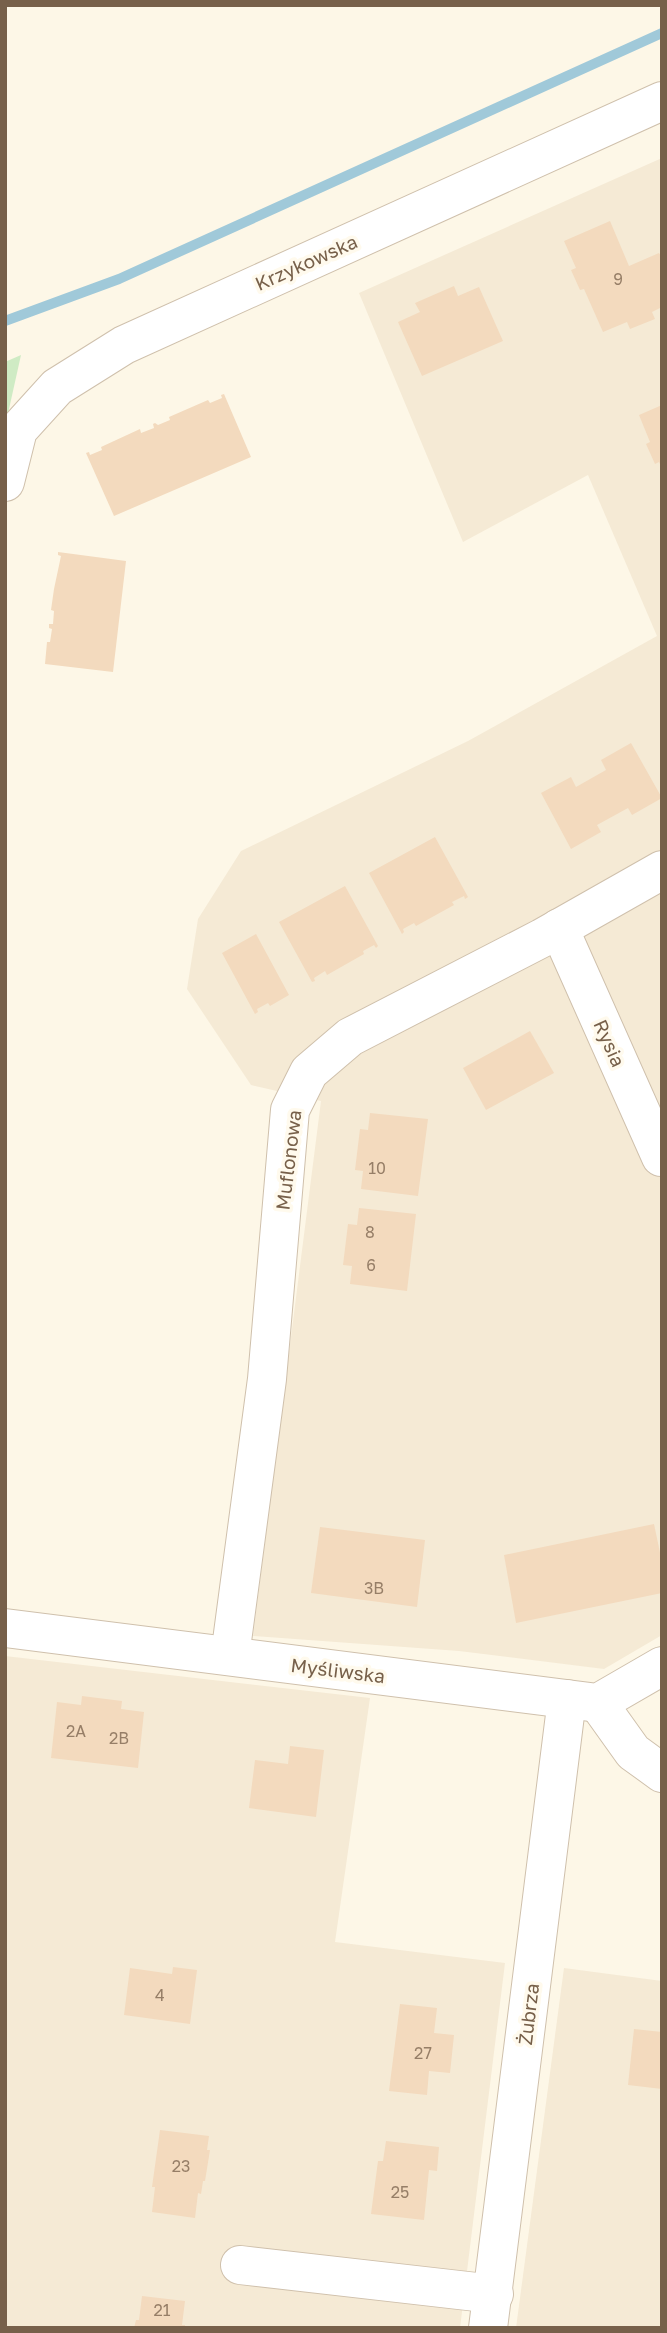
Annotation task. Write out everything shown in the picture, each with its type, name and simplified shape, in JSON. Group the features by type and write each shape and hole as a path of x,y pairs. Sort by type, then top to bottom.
{"street":[{"name":"Krzykowska","path":"5,482 18,430 57,387 124,345 662,101"},
{"name":"Muflonowa","path":"230,1656 267,1379 290,1110 309,1072 350,1037 559,928 662,870"},
{"name":"Rysia","path":"559,928 661,1157"},
{"name":"Myśliwska","path":"5,1628 582,1701"},
{"path":"662,1666 582,1701 633,1752 662,1773"},
{"name":"Żubrza","path":"491,2311 582,1701"},
{"path":"240,2265 491,2311"}],"shaded area":[{"path":"662,158 662,1635 604,1669 459,1651 253,1636 321,1101 251,1085 187,989 198,919 241,851 468,741 657,636 588,475 463,542 359,293"},
{"path":"5,1656 370,1698 335,1942 505,1963 460,2328 5,2328"},
{"path":"564,1968 662,1981 662,2328 516,2328"}],"green space":[{"path":"21,355 5,427 5,362"}],"building":[{"path":"610,221 629,266 659,253 662,258 662,307 652,312 655,319 630,329 627,322 603,332 584,289 580,290 571,270 576,268 564,241"},
{"path":"454,286 458,296 479,287 503,341 422,376 398,322 420,312 415,303"},
{"path":"224,394 251,457 114,516 86,453 89,452 90,455 102,450 101,447 140,429 141,433 154,428 155,423 158,425 170,420 169,417 208,400 210,403 222,398 221,395"},
{"path":"662,405 662,468 659,462 655,464 646,444 650,442 639,415"},
{"path":"58,552 126,561 113,672 45,664 61,556"},
{"path":"631,743 662,798 632,815 628,808 597,825 601,832 571,849 541,793 571,777 576,787 606,770 601,760"},
{"path":"435,837 468,897 465,899 464,896 452,902 454,905 416,926 414,923 403,929 402,934 369,873"},
{"path":"345,886 378,946 376,948 374,945 363,951 364,954 327,975 325,971 312,982 279,922"},
{"path":"256,934 289,995 270,1006 268,1003 257,1009 255,1014 222,953"},
{"path":"530,1031 554,1073 486,1110 463,1068"},
{"path":"370,1113 428,1119 418,1196 361,1189 363,1171 355,1170 360,1129 368,1130"},
{"path":"359,1208 416,1214 407,1291 350,1284 352,1266 343,1265 348,1224 357,1225"},
{"path":"654,1524 662,1562 662,1593 516,1623 504,1555"},
{"path":"320,1527 425,1540 417,1607 311,1593"},
{"path":"82,1696 122,1701 121,1709 144,1712 138,1768 51,1758 57,1702 81,1705"},
{"path":"290,1746 324,1750 316,1817 249,1808 255,1760 288,1764"},
{"path":"173,1967 197,1970 190,2024 124,2015 130,1968 172,1974"},
{"path":"400,2004 437,2008 434,2033 454,2035 450,2073 429,2071 427,2095 389,2091"},
{"path":"634,2029 662,2032 662,2089 628,2085"},
{"path":"160,2130 209,2136 207,2150 210,2150 205,2181 201,2194 198,2193 195,2218 152,2212 155,2187 152,2187"},
{"path":"386,2141 439,2147 437,2171 429,2170 424,2220 371,2214 378,2161 383,2161"},
{"path":"142,2296 185,2301 182,2325 185,2325 185,2328 134,2328 136,2320 139,2320"}],"waterway":[{"path":"5,321 119,279 662,33"}]}
